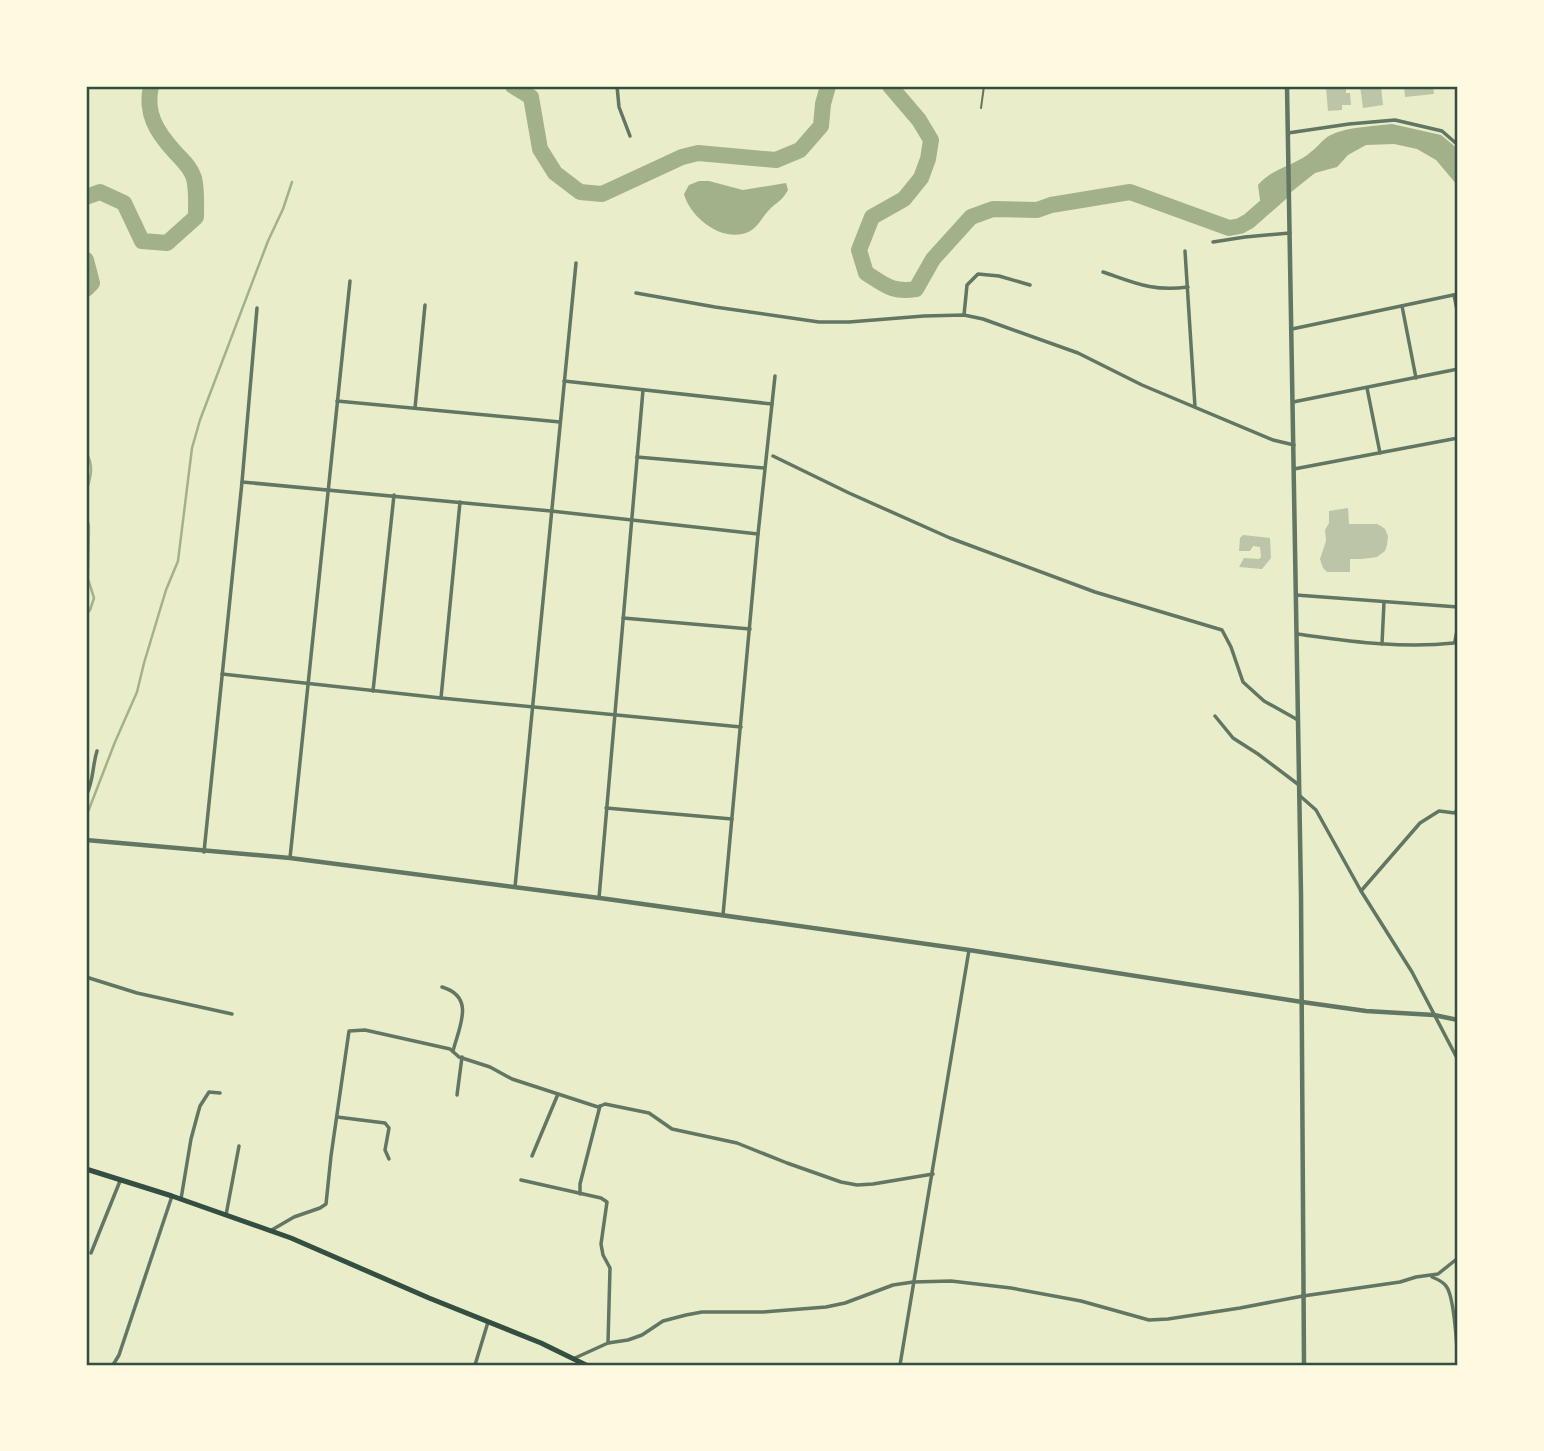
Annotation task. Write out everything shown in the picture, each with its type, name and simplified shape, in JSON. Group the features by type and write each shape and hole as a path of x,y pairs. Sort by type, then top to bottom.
{"main road":[{"path":"86,1169 291,1238 541,1343 586,1365"}],"street":[{"path":"617,86 619,107 630,136"},
{"path":"1287,86 1302,1002 1304,1365"},
{"path":"1288,130 1395,120 1442,131 1458,145"},
{"path":"1213,242 1290,232"},
{"path":"1185,251 1195,407"},
{"path":"515,887 576,263"},
{"path":"1102,272 1150,288 1188,287"},
{"path":"964,315 967,285 976,275 999,276 1030,285"},
{"path":"290,858 350,281"},
{"path":"636,293 819,322 964,315 983,319 1077,353 1142,385 1273,440 1294,445"},
{"path":"1292,330 1456,294 1458,315"},
{"path":"415,408 425,305"},
{"path":"1402,306 1416,378"},
{"path":"204,852 257,308"},
{"path":"1293,402 1458,369"},
{"path":"723,915 775,376"},
{"path":"564,382 772,404"},
{"path":"1367,388 1380,453"},
{"path":"599,898 643,390"},
{"path":"337,401 560,422"},
{"path":"1294,469 1458,438"},
{"path":"773,456 950,538 1095,592 1222,630 1243,682 1264,701 1298,720"},
{"path":"637,457 765,468"},
{"path":"242,482 394,495 758,534"},
{"path":"373,691 394,495"},
{"path":"441,698 460,502"},
{"path":"1296,596 1458,607"},
{"path":"1382,644 1384,602"},
{"path":"623,618 750,629"},
{"path":"1297,634 1382,644 1430,646 1454,643"},
{"path":"222,674 741,727"},
{"path":"1215,716 1233,738 1299,785"},
{"path":"86,796 92,783 97,751"},
{"path":"1299,795 1316,810 1361,891 1412,972 1458,1060"},
{"path":"607,808 732,819"},
{"path":"1361,891 1420,823 1439,811 1455,813 1458,808"},
{"path":"86,840 290,858 599,898 969,950 1302,1002 1366,1011 1434,1015 1458,1020"},
{"path":"900,1365 969,950"},
{"path":"86,977 137,993 232,1013"},
{"path":"442,987 455,992 463,1003 453,1051"},
{"path":"268,1231 326,1205 349,1031 365,1030 450,1049 512,1079 598,1107 605,1104 649,1113 672,1129 737,1143 841,1182 873,1184 933,1174"},
{"path":"457,1095 462,1057"},
{"path":"181,1199 191,1139 200,1107 209,1092 220,1093"},
{"path":"532,1156 558,1094"},
{"path":"580,1194 580,1184 600,1106"},
{"path":"337,1117 385,1123 389,1128 385,1150 389,1159"},
{"path":"226,1215 239,1146"},
{"path":"90,1253 121,1179"},
{"path":"521,1180 601,1198 607,1202 601,1244 610,1268 608,1343"},
{"path":"113,1365 172,1196"},
{"path":"573,1359 608,1343 632,1339 663,1321 686,1315 826,1307 845,1303 893,1285 913,1282 951,1281 1012,1288 1081,1301 1149,1320 1401,1282 1437,1274 1458,1258"},
{"path":"1430,1275 1449,1289 1458,1365"},
{"path":"475,1365 488,1322"}],"lane":[{"path":"981,108 984,86"},
{"path":"1454,643 1458,622"}],"shaded area":[{"path":"1392,124 1441,135 1458,149 1458,186 1436,160 1417,149 1394,144 1366,145 1348,155 1337,167 1315,173 1275,205 1260,200 1258,185 1264,179 1306,156 1330,135 1354,128"},
{"path":"699,181 743,190 786,183 788,190 751,230 733,235 714,229 698,218 692,210 684,194 689,185"}],"building":[{"path":"1339,86 1339,89 1346,88 1346,93 1350,93 1351,105 1342,105 1342,110 1328,111 1326,87"},
{"path":"1360,86 1381,86 1383,105 1363,108"},
{"path":"1404,86 1433,86 1434,94 1405,97"},
{"path":"1348,508 1349,524 1381,526 1388,536 1387,545 1385,551 1377,557 1350,559 1350,572 1327,572 1320,559 1326,541 1329,511"},
{"path":"1243,535 1270,538 1271,558 1262,569 1239,567 1244,558 1261,557 1260,547 1253,546 1250,551 1239,551 1240,538"}],"waterway":[{"path":"86,197 100,192 124,203 142,241 167,243 196,217 194,178 154,121 150,105 151,86"},
{"path":"513,86 531,97 540,149 555,173 580,192 602,194 682,157 698,153 776,160 800,150 821,126 828,86"},
{"path":"890,86 919,120 931,140 921,178 904,199 872,217 859,250 866,273 895,289 916,289 933,259 971,217 993,209 1037,210 1051,205 1130,192 1229,228 1249,221 1283,191"},
{"path":"86,817 137,692 166,590 178,561 192,448 200,420 292,182"},
{"path":"86,260 92,283 86,289"},
{"path":"86,453 91,468 86,493"},
{"path":"86,514 89,526 88,579 94,598 86,615"}]}
